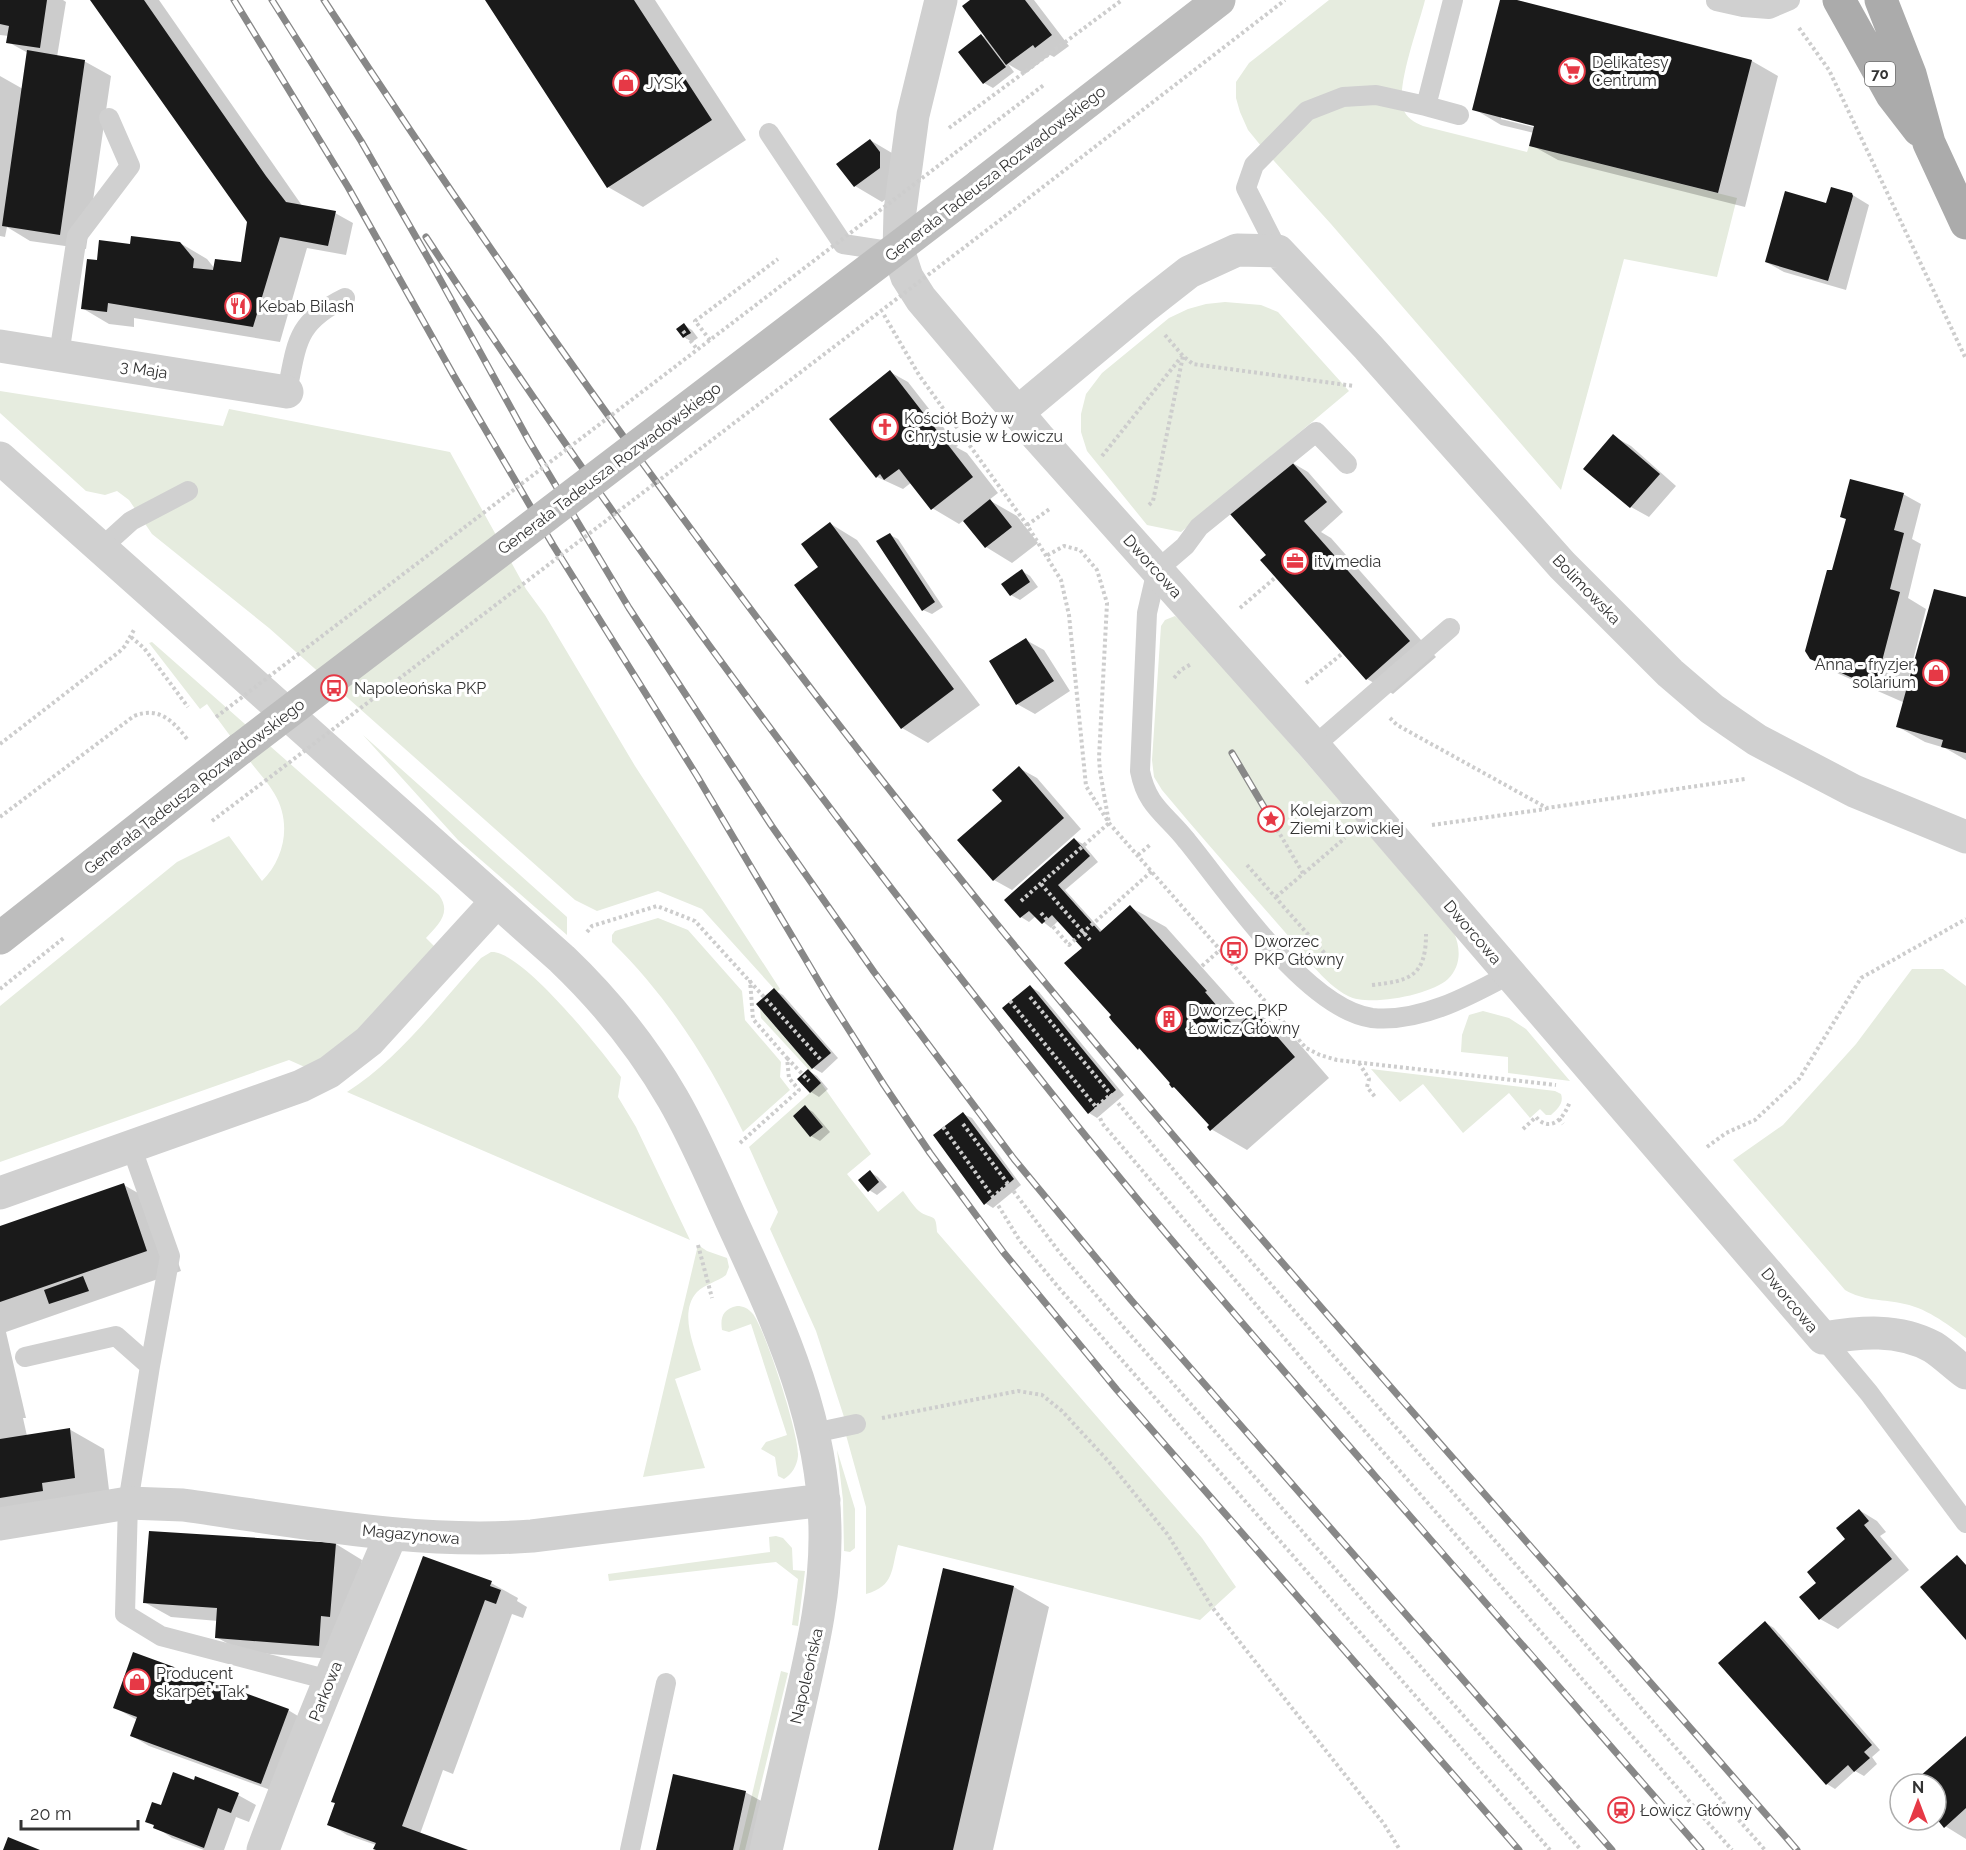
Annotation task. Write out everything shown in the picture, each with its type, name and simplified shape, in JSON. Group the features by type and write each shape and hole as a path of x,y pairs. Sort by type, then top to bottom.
{"main road":[{"name":"70","path":"1839,0 1892,94 1929,143"},
{"name":"70","path":"1881,0 1910,74 1929,143 1966,224"}],"street":[{"path":"899,253 900,211 909,158 913,115 941,0"},
{"name":"Generała Tadeusza Rozwadowskiego","path":"0,938 240,749 1219,0"},
{"path":"1018,412 1189,272 1237,249 1278,251"},
{"name":"Bolimowska","path":"1278,251 1368,347 1562,565 1670,673 1712,709 1757,740 1854,791 1966,837"},
{"name":"Dworcowa","path":"899,253 908,277 921,299 1314,746 1822,1338 1871,1332 1900,1335 1933,1347 1966,1373"},
{"name":"3 Maja","path":"0,346 288,392"},
{"name":"Napoleońska","path":"0,458 562,959 599,996 639,1046 674,1100 774,1316 793,1363 814,1433 824,1500 824,1561 817,1629 766,1850"},
{"path":"0,1193 301,1086 343,1062 369,1041 497,901"},
{"name":"Magazynowa","path":"0,1524 128,1503 183,1505 391,1534 498,1539 824,1500"},
{"name":"Parkowa","path":"263,1850 288,1781 391,1534"}],"lane":[{"path":"1426,106 1453,0"},
{"path":"1716,1 1743,7 1769,9 1787,1"},
{"path":"1278,251 1246,188 1254,165 1307,111 1343,96 1376,95 1459,115"},
{"path":"59,355 77,236 130,166 110,118"},
{"path":"769,133 843,244 899,253"},
{"path":"288,392 296,351 304,328 323,309 345,297"},
{"path":"1347,464 1316,432 1199,527 1185,546 1157,570 1147,613 1140,771 1143,786 1149,800 1187,840 1224,890 1255,926 1316,991 1343,1009 1367,1017 1412,1016 1456,1000 1510,974"},
{"path":"100,549 131,521 188,491"},
{"path":"1314,746 1450,627"},
{"path":"131,1146 170,1256 128,1503 125,1614 160,1636 329,1680"},
{"path":"25,1357 116,1335 150,1366"},
{"path":"1822,1338 1869,1393 1966,1523"},
{"path":"814,1433 856,1424"},
{"path":"630,1850 666,1683"}],"path":[{"path":"909,158 1122,0"},
{"path":"265,781 1005,217 1285,0"},
{"path":"1787,1 1794,21 1829,70 1966,359"},
{"path":"216,717 955,153"},
{"path":"710,340 696,321 778,259"},
{"path":"878,304 919,375 1027,525 1061,580 1069,615 1086,786 1109,823 1306,1048 1337,1060 1565,1086"},
{"path":"1143,308 1183,356 1193,364 1356,386"},
{"path":"683,331 698,349"},
{"path":"1097,463 1183,356"},
{"path":"1149,505 1153,501 1183,356"},
{"path":"1027,525 1051,508"},
{"path":"1046,556 1064,546 1080,550 1097,570 1107,603 1099,758 1109,823"},
{"path":"1240,608 1276,577"},
{"path":"0,744 119,652 139,622"},
{"path":"131,637 144,648 189,707"},
{"path":"1305,684 1343,653"},
{"path":"1169,684 1181,670 1194,663 1198,667"},
{"path":"1371,697 1396,725 1547,808"},
{"path":"0,817 134,716 149,712 159,714 168,718 187,739"},
{"path":"1430,825 1745,778"},
{"path":"1271,819 1304,874"},
{"path":"1021,901 1109,823"},
{"path":"1338,829 1353,846"},
{"path":"1276,897 1346,838"},
{"path":"1245,863 1330,959"},
{"path":"1041,913 1069,945 1152,871"},
{"path":"1041,884 1090,940"},
{"path":"584,935 592,926 657,906 695,921 822,1061"},
{"path":"1707,1148 1725,1132 1755,1120 1798,1079 1861,978 1966,919"},
{"path":"1365,985 1402,980 1420,969 1426,953 1426,933 1421,925"},
{"path":"1192,974 1221,950"},
{"path":"750,980 753,1019 809,1081"},
{"path":"1030,997 1110,1095 1331,1355 1765,1850"},
{"path":"1011,1001 1096,1107 1102,1124 1209,1251 1732,1850"},
{"path":"740,1143 799,1090 789,1078 787,1058"},
{"path":"1359,1062 1369,1079 1367,1087 1376,1098"},
{"path":"1523,1129 1536,1117 1541,1123 1556,1124 1567,1111 1569,1092"},
{"path":"1096,1107 1110,1095"},
{"path":"1559,1119 1563,1124"},
{"path":"963,1124 1060,1252 1113,1315 1581,1850"},
{"path":"943,1127 993,1197 1020,1241 1550,1850"},
{"path":"993,1197 1008,1184"},
{"path":"698,1245 712,1298"},
{"path":"856,1424 1018,1391 1042,1395 1062,1411 1109,1462 1168,1535 1212,1607 1384,1824 1400,1850"}],"shaded area":[{"path":"1329,0 1425,0 1405,70 1402,98 1406,114 1423,126 1527,152 1529,146 1737,198 1717,277 1624,259 1561,490 1248,130 1236,98 1236,82 1249,63"},
{"path":"1225,302 1261,305 1278,312 1349,391 1181,532 1147,525 1087,451 1081,432 1081,414 1086,394 1102,373 1169,318 1188,309"},
{"path":"0,391 223,426 229,409 450,452 526,589 545,615 635,766 780,989 777,992 702,909 658,891 597,911 575,900 269,628 152,534 129,500 117,491 105,495 86,491 0,413"},
{"path":"1175,616 1190,628 1454,933 1458,945 1457,963 1452,974 1440,985 1400,998 1384,1000 1358,999 1339,991 1314,967 1162,790 1154,777 1152,760 1161,626 1165,620"},
{"path":"152,642 439,895 443,901 444,913 426,938 436,948 359,1032 307,1068 289,1060 0,1162 0,1006 177,862 229,836 262,881 270,872 281,851 283,816 274,793 207,704 200,709 149,643"},
{"path":"363,735 567,917 567,935 458,840"},
{"path":"658,918 688,930 742,991 745,1020 781,1062 780,1077 790,1090 743,1132 716,1080 686,1031 651,985 612,942 612,935 615,931"},
{"path":"491,952 504,955 540,983 579,1025 621,1077 618,1097 636,1127 690,1240 347,1092 366,1079 401,1047 481,958"},
{"path":"1912,969 1943,969 1966,986 1966,1338 1943,1321 1918,1308 1865,1298 1845,1290 1733,1160 1783,1125 1856,1044"},
{"path":"760,1009 812,1069 810,1071 761,1018"},
{"path":"1483,1011 1509,1018 1526,1029 1570,1081 1508,1073 1508,1057 1461,1052 1462,1035 1469,1015"},
{"path":"1371,1069 1555,1091 1561,1094 1562,1100 1551,1115 1546,1115 1540,1109 1530,1118 1509,1093 1463,1133 1423,1084 1400,1102"},
{"path":"821,1083 871,1154 847,1174 878,1212 903,1191 919,1211 936,1221 937,1232 1202,1538 1236,1587 1200,1620 898,1545 887,1581 875,1591 866,1594 866,1507 846,1435 860,1432 844,1417 816,1331 770,1229 778,1212 749,1147"},
{"path":"698,1245 727,1258 729,1267 726,1275 697,1292 691,1300 688,1320 701,1370 675,1379 705,1468 643,1477"},
{"path":"737,1306 749,1310 758,1324 773,1360 794,1427 797,1463 784,1479 778,1476 775,1457 761,1449 766,1442 787,1435 751,1324 729,1332 722,1330 724,1314 728,1309"},
{"path":"837,1450 855,1509 855,1548 850,1552 844,1551 843,1500"},
{"path":"769,1537 783,1538 792,1548 793,1570 805,1571 798,1626 792,1625 798,1579 776,1562 609,1581 608,1574 770,1552"},
{"path":"781,1671 788,1673 745,1850 739,1850"}],"building":[{"path":"0,0 47,0 40,48 6,43 9,26 0,24"},
{"path":"90,0 144,0 286,202 336,211 328,246 280,237 253,327 108,303 107,312 81,309 87,259 97,260 99,240 130,244 131,236 180,242 194,259 193,268 213,270 215,259 241,262 247,222"},
{"path":"485,0 634,0 712,120 607,188"},
{"path":"970,0 1025,0 1052,35 1035,48 1033,45 1006,65 962,6"},
{"path":"1500,0 1517,0 1752,60 1718,193 1529,146 1534,126 1472,110"},
{"path":"981,34 1006,67 983,84 958,52"},
{"path":"27,50 85,60 60,235 2,226"},
{"path":"870,139 880,152 880,168 854,187 836,164"},
{"path":"1831,187 1852,193 1853,196 1828,281 1765,262 1785,191 1826,203"},
{"path":"684,323 691,333 683,338 676,329"},
{"name":"Kościół Boży w Chrystusie w Łowiczu","path":"890,370 973,477 931,510 899,469 884,480 880,474 876,478 829,419"},
{"path":"1613,434 1660,474 1630,508 1583,469"},
{"path":"1290,460 1327,502 1304,521 1410,641 1366,680 1260,560 1266,555 1230,514"},
{"path":"1850,479 1904,493 1894,530 1904,533 1890,589 1900,592 1875,688 1810,659 1805,651 1827,570 1832,570 1846,519 1840,517"},
{"path":"990,499 1012,527 985,548 963,521"},
{"path":"830,522 954,689 901,729 794,585 818,567 801,544"},
{"path":"890,533 935,602 922,611 876,541"},
{"path":"1022,569 1030,582 1010,596 1001,584"},
{"path":"1934,589 1966,597 1966,753 1941,747 1943,740 1896,727"},
{"path":"1026,638 1054,681 1016,705 989,661"},
{"path":"1019,766 1064,818 993,881 957,840 1002,801 992,790"},
{"name":"Dworzec PKP Łowicz Główny","path":"1074,838 1090,856 1058,885 1100,932 1130,905 1207,991 1205,992 1236,1028 1254,1010 1295,1057 1210,1131 1207,1127 1209,1125 1174,1087 1172,1088 1139,1048 1138,1050 1112,1021 1109,1017 1111,1015 1064,963 1082,948 1052,915 1042,924 1029,911 1020,918 1004,900"},
{"path":"1030,985 1116,1090 1088,1114 1002,1008"},
{"path":"774,988 831,1053 812,1069 756,1004"},
{"path":"808,1069 821,1083 810,1093 797,1079"},
{"path":"805,1105 823,1127 810,1137 793,1116"},
{"path":"963,1112 1014,1179 984,1205 933,1135"},
{"path":"870,1170 879,1182 868,1192 858,1180"},
{"path":"124,1183 147,1251 0,1302 0,1226"},
{"path":"83,1276 89,1291 49,1304 44,1290"},
{"path":"70,1428 75,1478 42,1483 43,1491 0,1498 0,1439"},
{"path":"1859,1509 1869,1521 1864,1525 1892,1559 1819,1620 1799,1597 1816,1583 1807,1572 1845,1539 1836,1528"},
{"path":"149,1531 336,1543 330,1617 321,1616 319,1646 215,1638 217,1608 143,1603"},
{"path":"1957,1555 1966,1565 1966,1640 1920,1587"},
{"path":"423,1556 492,1581 490,1586 501,1590 496,1604 485,1600 402,1826 468,1850 376,1850 373,1849 376,1843 327,1825 335,1803 331,1802"},
{"path":"943,1568 1014,1586 953,1850 878,1850"},
{"path":"1765,1621 1872,1745 1864,1752 1870,1758 1854,1772 1848,1765 1826,1785 1718,1663"},
{"path":"133,1652 289,1709 261,1784 130,1736 137,1717 113,1708"},
{"path":"1966,1736 1966,1808 1948,1824 1948,1772 1925,1772"},
{"path":"173,1772 194,1780 195,1776 239,1793 231,1813 218,1808 204,1848 153,1828 154,1825 145,1822 152,1802 161,1805"},
{"path":"673,1774 746,1791 733,1850 656,1850"},
{"path":"8,1837 40,1850 3,1850"}],"railway":[{"path":"234,0 348,187 454,376 553,545 697,776 828,997 930,1153 1004,1253 1117,1390 1519,1850"},
{"path":"272,0 361,141 529,441 629,608 771,825 874,972 1014,1159 1131,1300 1612,1850"},
{"path":"324,0 483,237 648,470 819,699 907,812 996,923 1192,1158 1797,1850"},
{"path":"426,237 581,466 742,691 994,1021 1189,1260 1701,1850"},
{"path":"1232,753 1271,819"}],"place":[{"name":"Delikatesy Centrum","path":"1572,71"},
{"name":"JYSK","path":"626,83"},
{"name":"Kebab Bilash","path":"238,306"},
{"name":"Kościół Boży w Chrystusie w Łowiczu","path":"885,427"},
{"name":"itv media","path":"1295,561"},
{"name":"Anna - fryzjer, solarium","path":"1936,673"},
{"name":"Napoleońska PKP","path":"334,688"},
{"name":"Kolejarzom Ziemi Łowickiej","path":"1271,819"},
{"name":"Dworzec PKP Główny","path":"1234,950"},
{"name":"Dworzec PKP Łowicz Główny","path":"1169,1019"},
{"name":"Producent skarpet \"Tak\"","path":"137,1682"},
{"name":"Łowicz Główny","path":"1621,1810"}]}
